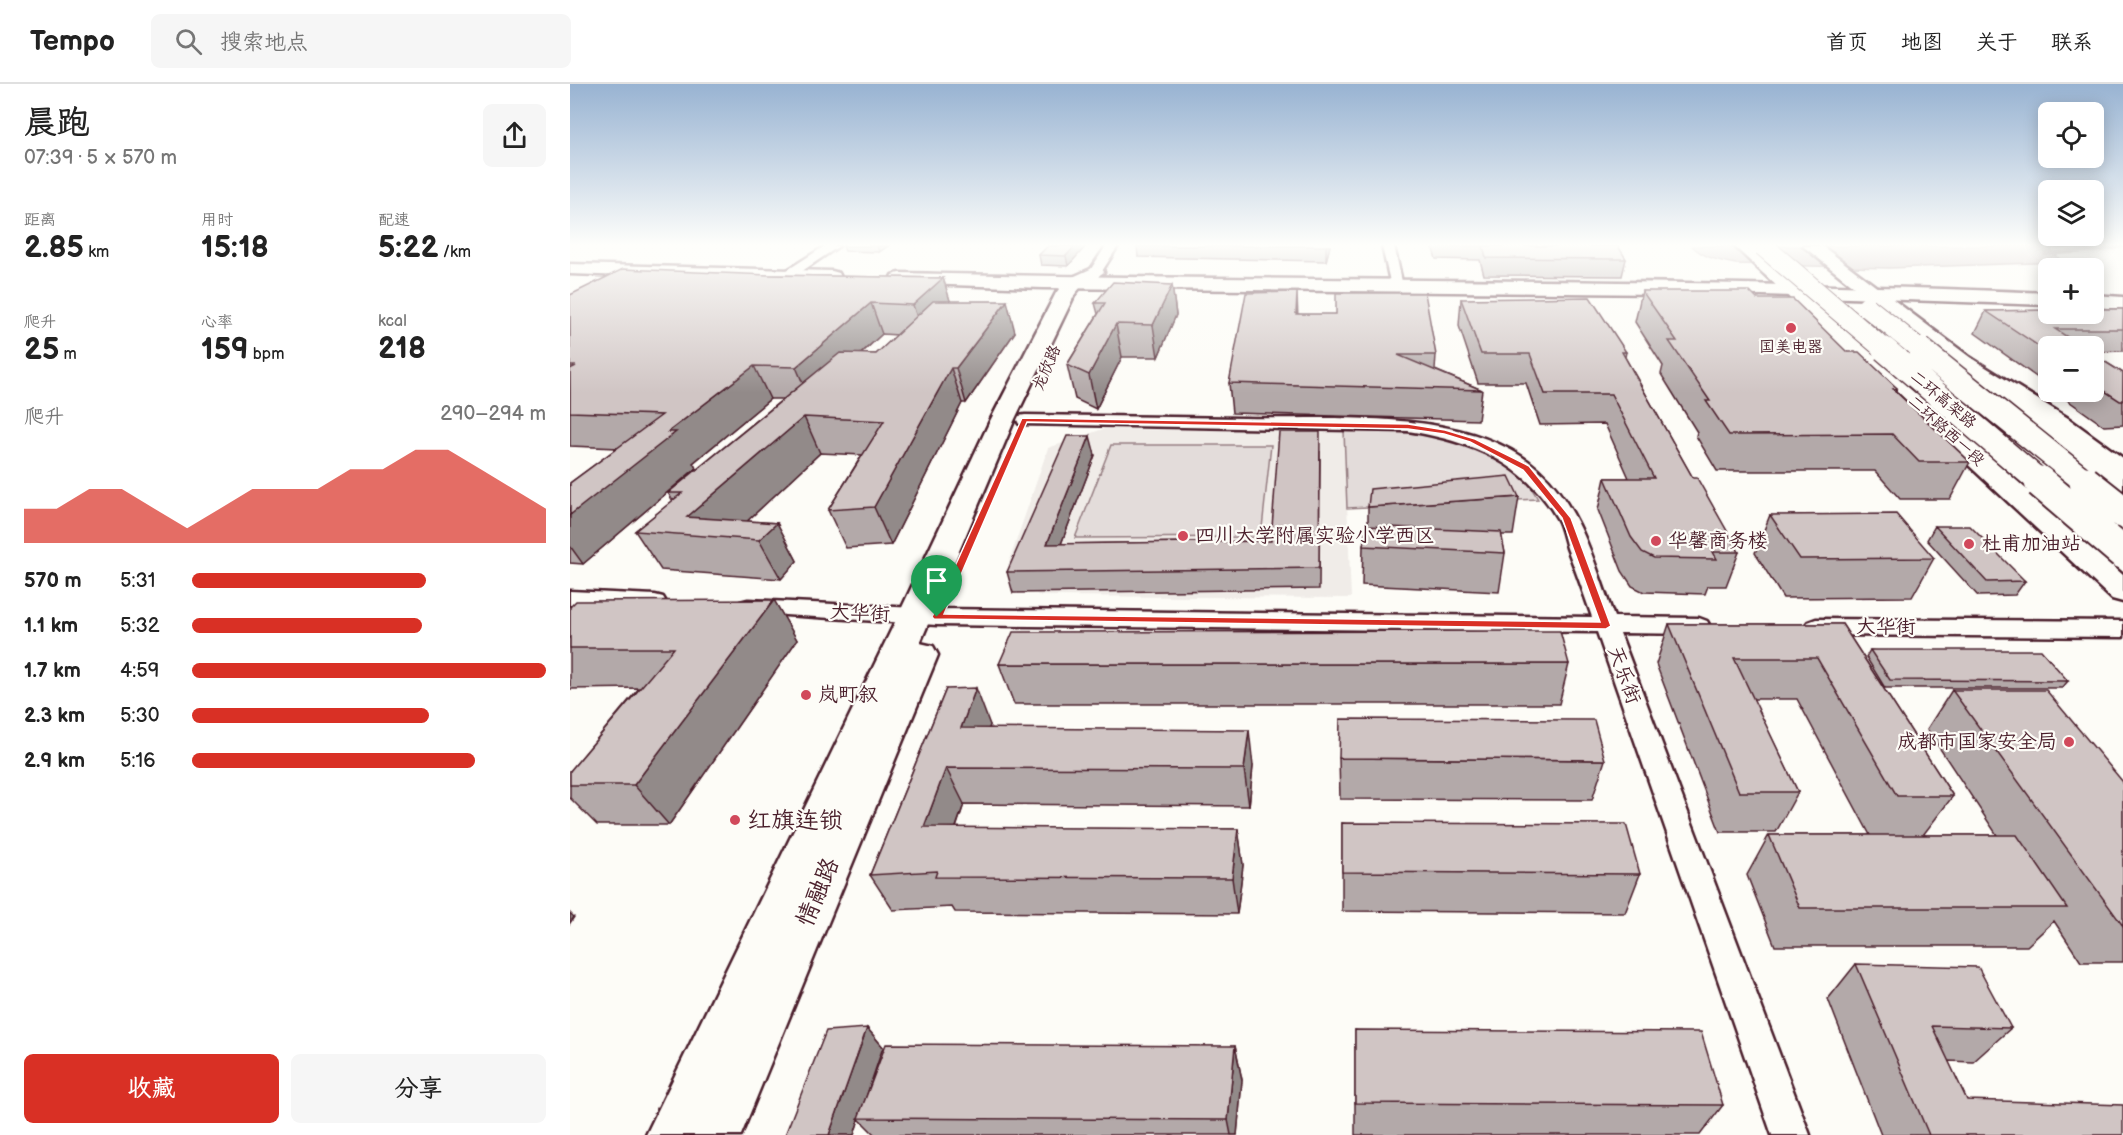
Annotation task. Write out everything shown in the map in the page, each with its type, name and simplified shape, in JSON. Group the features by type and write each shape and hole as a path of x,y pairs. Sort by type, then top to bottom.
{"main road":[{"path":"674,1135 926,616 1002,421 1076,295"},
{"name":"龙欣路","path":"926,616 1025,420 1078,295"},
{"name":"二环路西一段","path":"1796,295 2123,592"},
{"name":"二环高架路","path":"1820,295 2123,554"},
{"path":"1837,295 2038,299"},
{"name":"二环高架路","path":"1853,295 2123,512"},
{"path":"1876,296 2038,308"},
{"path":"1876,296 2123,488"},
{"path":"2104,302 2123,303"},
{"path":"2104,312 2123,313"},
{"path":"1963,363 2060,423 2123,471"},
{"name":"情融路","path":"713,1135 926,616"}],"street":[{"name":"天乐街","path":"1025,420 1408,426 1445,432 1472,441 1526,468 1567,518 1791,1135"},
{"path":"570,598 677,603"},
{"name":"大华街","path":"725,606 926,616 1724,626"},
{"name":"大华街","path":"1794,627 2123,629"}],"shaded area":[{"name":"四川大学附属实验小学西区","path":"1103,429 1344,431 1351,598 1039,596 1008,565 1048,448"},
{"path":"1344,431 1391,432 1441,437 1488,451 1508,463 1525,479 1538,499 1347,508"},
{"path":"1111,445 1271,445 1261,537 1075,538"}],"building":[{"path":"570,295 924,295 913,305 871,303 796,367 754,366 668,432 676,432 570,515 570,483 662,415 570,412 570,369 576,366 570,366"},
{"path":"1102,295 1167,295 1153,325 1116,324 1089,375 1067,365 1105,303 1095,303"},
{"path":"1246,295 1297,295 1296,314 1336,314 1336,295 1425,295 1436,355 1398,355 1482,390 1229,383"},
{"path":"1645,295 1753,295 1757,299 1793,299 1847,352 1859,352 1897,388 1893,389 1970,462 1919,462 1892,434 1729,435 1706,401 1710,401 1669,341 1677,341"},
{"path":"1590,297 1626,352 1622,352 1693,478 1697,478 1739,552 1713,552 1717,559 1654,558 1642,552 1631,537 1605,478 1654,478 1611,394 1545,394 1530,354 1481,354 1461,299"},
{"path":"933,301 1007,301 956,368 951,368 874,507 828,510 884,421 804,417 687,517 777,523 759,540 635,531 682,493 668,493 840,353 876,354"},
{"path":"2104,309 2123,309 2123,329 2055,329 2066,336 2038,336 2038,346 1986,311 2038,310 2038,324 2104,324"},
{"path":"2104,361 2123,373 2123,401 2104,391"},
{"path":"1279,432 1320,432 1319,568 1007,572 1067,436 1090,436 1047,544 1271,541"},
{"path":"1509,476 1519,497 1368,507 1370,489"},
{"path":"1896,514 1934,558 1800,559 1770,515"},
{"path":"1366,526 1501,532 1505,553 1363,546"},
{"path":"1935,526 1970,526 2025,581 1987,582"},
{"path":"774,600 634,785 570,785 570,771 674,648 570,648 570,607 576,601"},
{"path":"1669,624 1842,624 1953,796 1897,796 1817,658 1734,658 1798,792 1739,792"},
{"path":"1560,631 1569,664 999,664 1013,632"},
{"path":"1870,650 2041,650 2068,681 1890,680"},
{"path":"976,688 961,728 1249,730 1244,769 946,768 924,827 1238,829 1232,878 935,877 937,871 870,875 946,689"},
{"path":"1952,690 2046,690 2123,782 2123,926"},
{"path":"1340,719 1594,720 1605,760 1339,758"},
{"path":"1342,823 1626,824 1640,874 1342,872"},
{"path":"1769,835 2017,835 2067,908 1800,908"},
{"path":"1856,964 1978,967 2011,1028 1932,1026 1967,1100 2123,1105 2123,1135 1929,1135"},
{"path":"867,1028 829,1135 785,1135 826,1031"},
{"path":"1355,1030 1701,1032 1723,1105 1355,1103"},
{"path":"886,1044 1235,1046 1228,1120 858,1118"}],"place":[{"name":"国美电器","path":"1791,328"},
{"name":"四川大学附属实验小学西区","path":"1183,536"},
{"name":"华馨商务楼","path":"1656,541"},
{"name":"杜甫加油站","path":"1969,544"},
{"name":"岚町叙","path":"806,695"},
{"name":"成都市国家安全局","path":"2069,742"},
{"name":"红旗连锁","path":"735,820"}],"route":[{"path":"1025,420 1408,426 1445,432 1472,441 1526,468 1544,487 1567,518 1606,626 1105,619 937,617 1025,420"}]}
